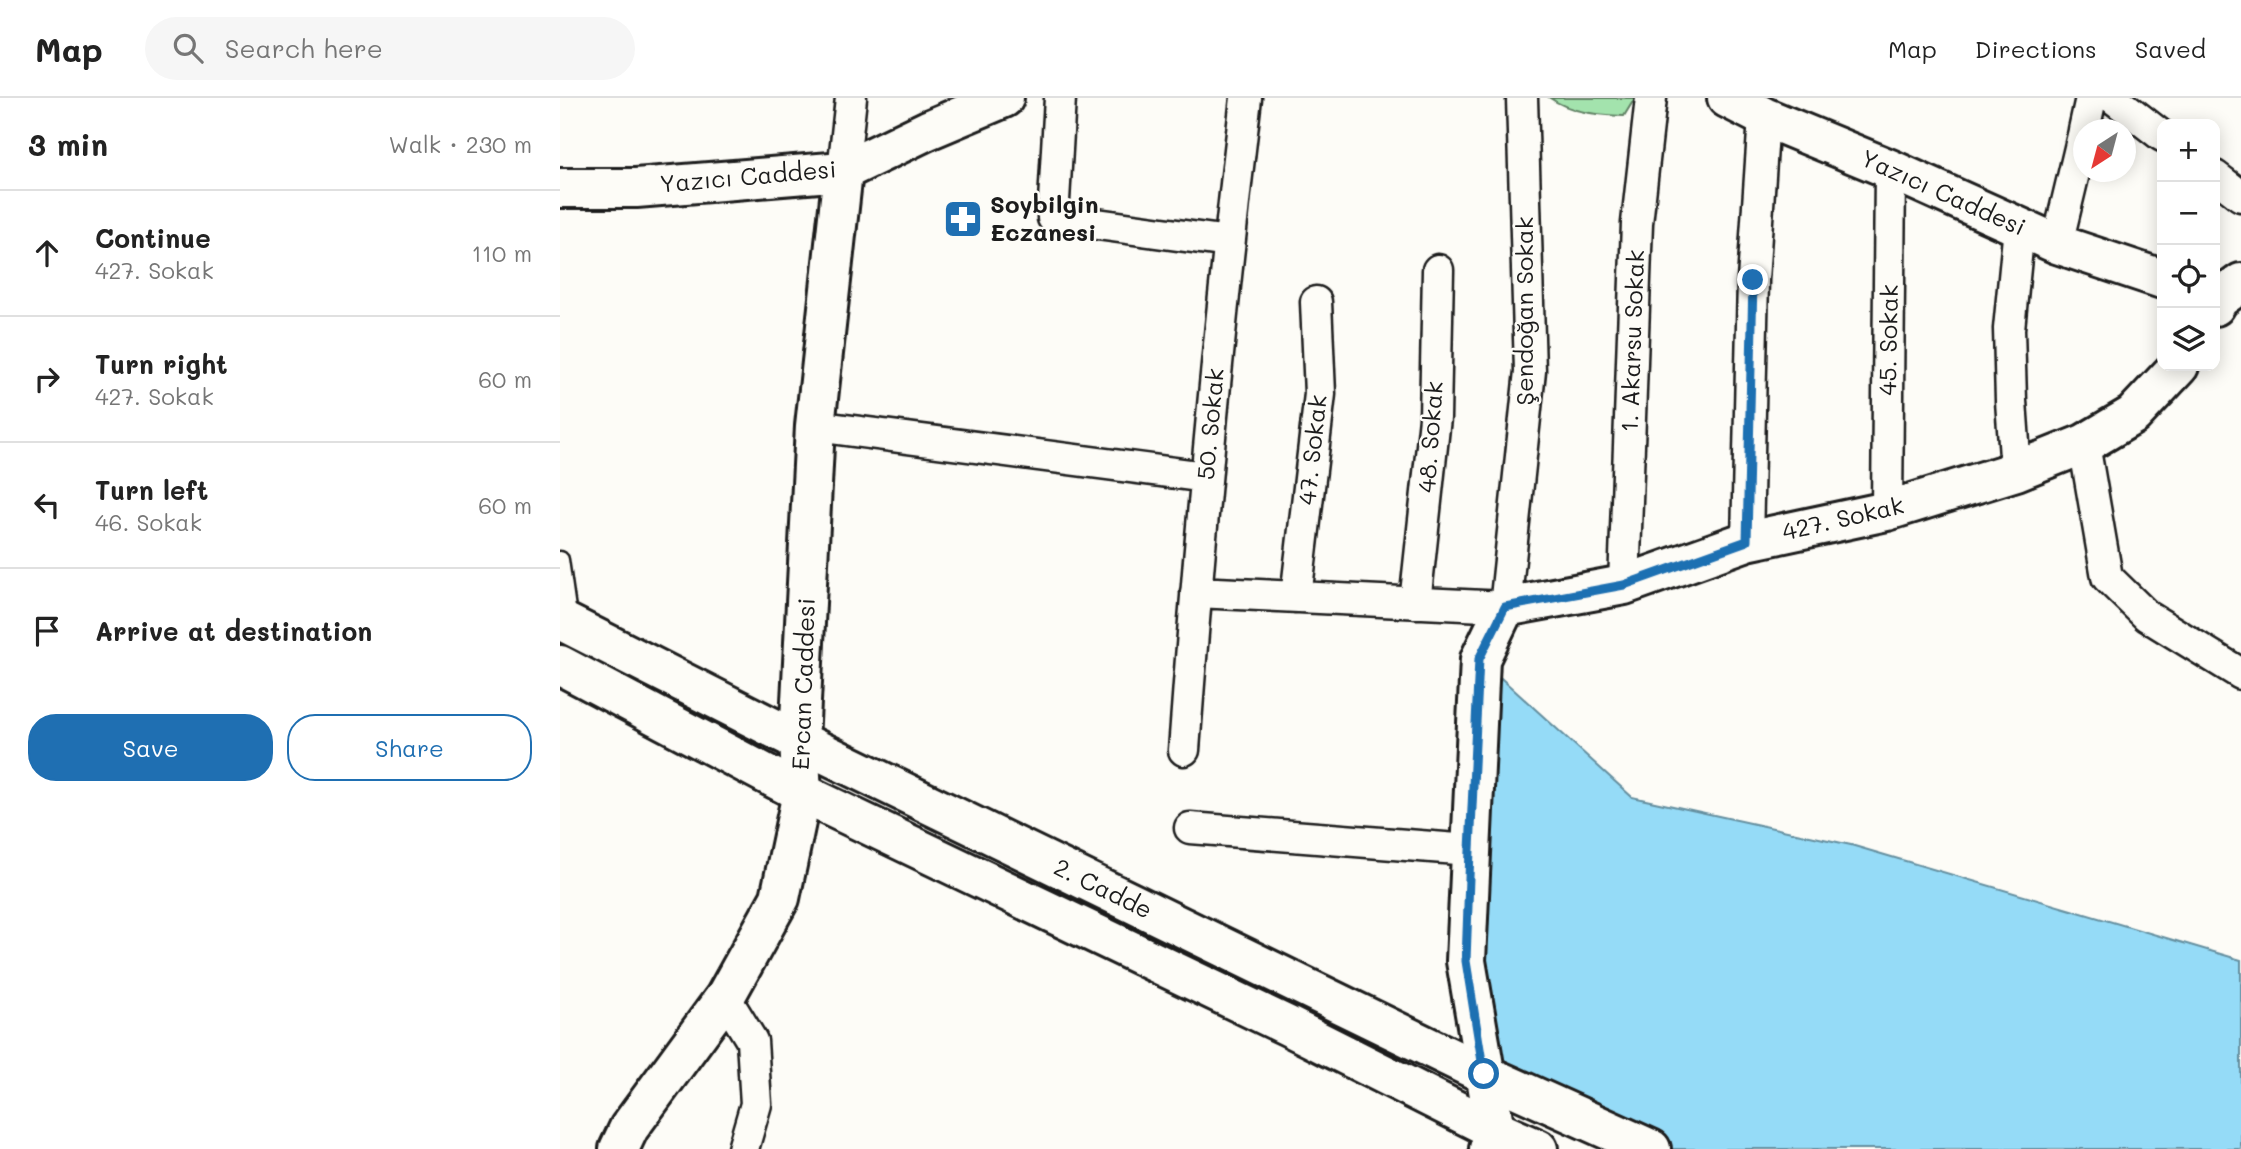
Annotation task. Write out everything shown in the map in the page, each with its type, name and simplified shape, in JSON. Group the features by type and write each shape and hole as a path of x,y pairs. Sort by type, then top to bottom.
{"main road":[{"name":"Yazıcı Caddesi","path":"560,188 636,187 843,171 928,130 1004,98"},
{"name":"Yazıcı Caddesi","path":"1727,98 1764,117 1890,169 2057,244 2157,277"},
{"name":"Ercan Caddesi","path":"619,1149 629,1128 725,997 780,898 802,793 799,741 815,426 843,171"},
{"name":"427. Sokak","path":"1505,607 1624,585 1747,541 1887,511 2016,471 2084,444 2133,415 2174,371"},
{"path":"1492,1139 1466,961 1479,659 1505,607"},
{"name":"2. Cadde","path":"565,623 799,741 1484,1074 1651,1149"},
{"name":"2. Cadde","path":"560,665 802,793 1288,1026 1492,1139 1538,1149"}],"street":[{"path":"843,171 851,98"},
{"path":"1060,98 1054,218 1229,242"},
{"name":"50. Sokak","path":"1184,750 1206,477 1246,98"},
{"name":"Şendoğan Sokak","path":"1505,607 1530,371 1522,98"},
{"name":"1. Akarsu Sokak","path":"1624,585 1637,223 1651,98"},
{"path":"2086,119 2091,98"},
{"path":"2113,98 2157,132"},
{"path":"1747,541 1753,280 1764,117"},
{"name":"45. Sokak","path":"1887,511 1890,169"},
{"path":"2057,244 2073,176"},
{"path":"2220,180 2241,196"},
{"path":"2016,471 2009,329 2019,227"},
{"name":"48. Sokak","path":"1415,603 1435,418 1438,270"},
{"name":"47. Sokak","path":"1296,597 1321,394 1316,302"},
{"path":"815,426 1206,477"},
{"path":"2084,444 2106,577 2147,616 2241,674"},
{"path":"1196,592 1505,607"},
{"path":"1190,828 1470,850"},
{"path":"725,997 752,1041 756,1104 743,1149"}],"lane":[{"path":"560,560 565,623"}],"green space":[{"path":"1550,98 1635,98 1624,116 1576,110"}],"water":[{"path":"1480,659 1632,797 1851,845 2241,960 2241,1149 1641,1149 1484,1074"}],"place":[{"name":"Soybilgin Eczanesi","path":"963,219"}],"route":[{"path":"1484,1074 1466,961 1479,659 1505,607 1624,585 1747,541 1753,280"}]}
